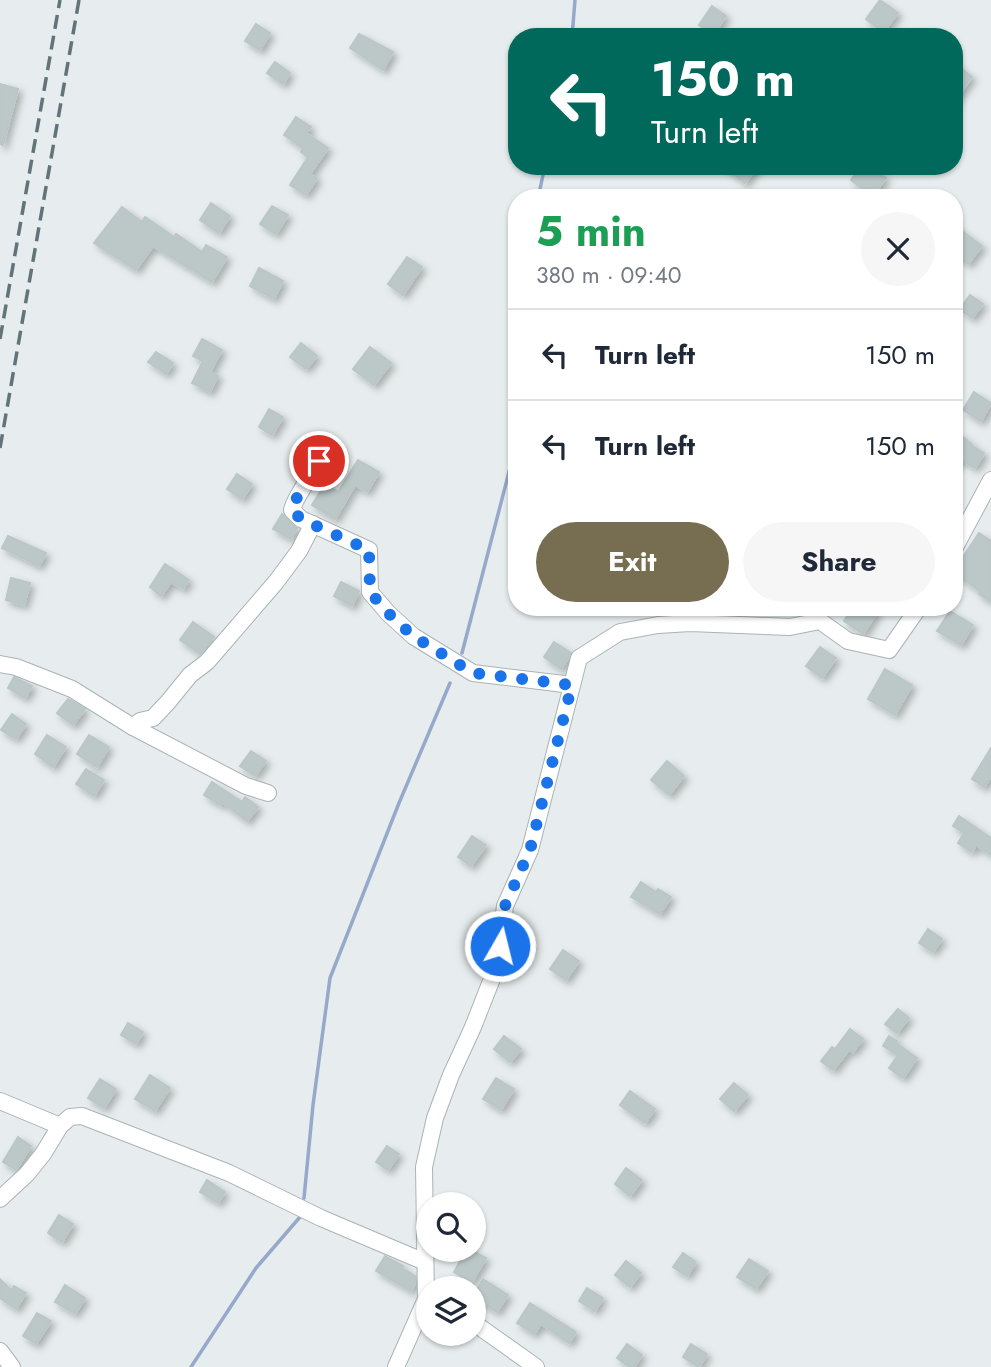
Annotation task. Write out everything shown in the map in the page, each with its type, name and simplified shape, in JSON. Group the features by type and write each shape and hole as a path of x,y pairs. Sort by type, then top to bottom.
{"street":[{"path":"319,461 300,496 293,502 292,510 301,519 369,550 370,592 413,636 473,673 572,685"},
{"path":"963,532 991,480"},
{"path":"133,727 140,721 153,718 190,675 207,662 276,583 299,551 313,524"},
{"path":"424,1192 424,1167 435,1118 450,1075 473,1027 497,966 505,906 530,850 579,658 620,632 680,623 790,627 820,621 848,641 889,650 913,616"},
{"path":"0,664 16,667 72,689 133,727 246,786 268,793"},
{"path":"0,1101 60,1126"},
{"path":"0,1199 27,1174 60,1126 70,1116 82,1116 229,1173 321,1218 416,1258"},
{"path":"425,1262 426,1276"},
{"path":"396,1367 416,1324"},
{"path":"486,1332 536,1367"},
{"path":"0,1351 12,1367"}],"building":[{"path":"880,0 898,13 886,28 878,28 866,19"},
{"path":"712,6 726,16 718,28 703,28 699,25"},
{"path":"256,24 270,33 260,50 245,41"},
{"path":"359,34 393,52 383,70 350,48"},
{"path":"275,62 290,73 283,84 267,73"},
{"path":"963,70 972,77 963,90"},
{"path":"0,84 18,89 3,145 0,144"},
{"path":"296,117 311,127 306,133 328,148 310,174 317,178 306,195 290,185 308,157 301,152 303,148 284,135"},
{"path":"735,175 751,175 745,183"},
{"path":"855,175 882,175 886,178 877,189 863,189 851,180"},
{"path":"211,203 230,216 219,233 200,220"},
{"path":"272,206 288,215 276,234 260,224"},
{"path":"122,207 142,222 145,217 202,252 206,245 227,257 212,282 153,246 136,270 94,243"},
{"path":"963,232 982,246 968,264 963,260"},
{"path":"407,257 422,267 403,295 388,284"},
{"path":"259,268 283,281 274,299 250,286"},
{"path":"970,295 983,304 972,318 963,311 963,305"},
{"path":"202,339 222,350 210,372 218,376 210,392 192,383 203,361 193,356"},
{"path":"301,343 317,356 306,369 290,357"},
{"path":"370,347 391,363 374,385 353,369"},
{"path":"156,352 173,363 166,374 148,362"},
{"path":"974,392 991,403 981,421 963,410"},
{"path":"269,409 283,417 272,435 259,427"},
{"path":"963,437 984,453 975,468 963,461"},
{"path":"358,460 379,472 367,492 355,485 335,519 312,505 325,484 338,492"},
{"path":"237,474 252,484 242,499 227,489"},
{"path":"282,514 297,529 291,539 273,529"},
{"path":"979,533 991,541 991,602 963,579 963,557"},
{"path":"8,536 46,553 39,566 2,548"},
{"path":"165,564 189,580 183,589 171,582 161,596 150,587"},
{"path":"11,578 30,583 24,605 6,600"},
{"path":"341,582 359,591 352,606 334,596"},
{"path":"847,616 875,616 863,634 844,621"},
{"path":"947,616 958,616 973,625 961,645 937,631"},
{"path":"193,622 214,637 200,654 180,640"},
{"path":"554,642 571,653 561,669 544,657"},
{"path":"820,647 836,658 822,678 806,666"},
{"path":"885,669 912,685 895,715 868,699"},
{"path":"14,677 32,686 25,698 8,688"},
{"path":"68,699 85,709 73,725 57,713"},
{"path":"12,714 26,724 16,739 1,730"},
{"path":"47,735 66,747 53,767 35,754"},
{"path":"89,735 109,747 97,767 77,754"},
{"path":"991,748 991,776 984,787 972,779"},
{"path":"251,751 266,761 255,776 240,766"},
{"path":"667,761 684,776 669,795 651,780"},
{"path":"86,769 104,780 94,796 76,784"},
{"path":"212,782 242,802 245,797 258,807 247,821 222,802 220,805 204,795"},
{"path":"959,816 991,838 991,855 976,845 972,852 958,843 964,833 953,826"},
{"path":"472,836 486,845 471,866 458,857"},
{"path":"641,882 656,892 658,889 671,897 660,914 631,897"},
{"path":"928,929 942,939 933,952 919,943"},
{"path":"563,950 579,961 566,980 550,969"},
{"path":"898,1009 909,1018 897,1033 885,1024"},
{"path":"128,1023 143,1032 136,1044 121,1035"},
{"path":"850,1029 863,1039 853,1052 850,1049 833,1070 821,1061 832,1047 835,1049"},
{"path":"504,1036 521,1049 510,1062 494,1049"},
{"path":"889,1036 917,1058 903,1078 889,1068 898,1055 883,1046"},
{"path":"150,1075 170,1088 155,1111 135,1099"},
{"path":"496,1078 514,1089 501,1110 483,1099"},
{"path":"100,1079 116,1089 104,1108 88,1098"},
{"path":"734,1083 748,1095 734,1111 720,1099"},
{"path":"630,1091 655,1109 645,1123 620,1105"},
{"path":"18,1137 31,1146 16,1170 3,1162"},
{"path":"387,1146 399,1154 388,1170 376,1162"},
{"path":"626,1168 642,1180 630,1196 615,1184"},
{"path":"207,1180 225,1192 218,1203 200,1192"},
{"path":"59,1215 73,1224 62,1242 48,1233"},
{"path":"683,1253 696,1262 687,1276 673,1267"},
{"path":"385,1256 415,1276 411,1291 376,1271"},
{"path":"749,1259 768,1271 756,1289 737,1277"},
{"path":"626,1261 641,1273 630,1287 615,1275"},
{"path":"459,1262 484,1262 476,1276 461,1276 454,1272"},
{"path":"0,1279 11,1290 14,1286 26,1293 16,1309 0,1298"},
{"path":"486,1281 508,1295 497,1312 486,1305"},
{"path":"65,1285 85,1298 75,1314 55,1302"},
{"path":"587,1288 603,1298 595,1311 579,1301"},
{"path":"530,1303 576,1332 569,1343 541,1324 534,1334 517,1323"},
{"path":"37,1313 51,1321 36,1344 23,1336"},
{"path":"627,1344 642,1355 634,1367 629,1367 617,1358"},
{"path":"691,1344 707,1354 699,1367 683,1357"}],"waterway":[{"path":"573,28 575,0"},
{"path":"540,189 543,175"},
{"path":"462,653 508,476"},
{"path":"304,1198 330,978 450,683"},
{"path":"191,1367 256,1268 300,1217"}],"railway":[{"path":"0,339 60,0"},
{"path":"0,448 79,0"}],"route":[{"path":"319,461 300,496 293,502 292,510 301,519 369,550 370,592 413,636 473,673 572,685 530,850 505,906 500,946"}]}
